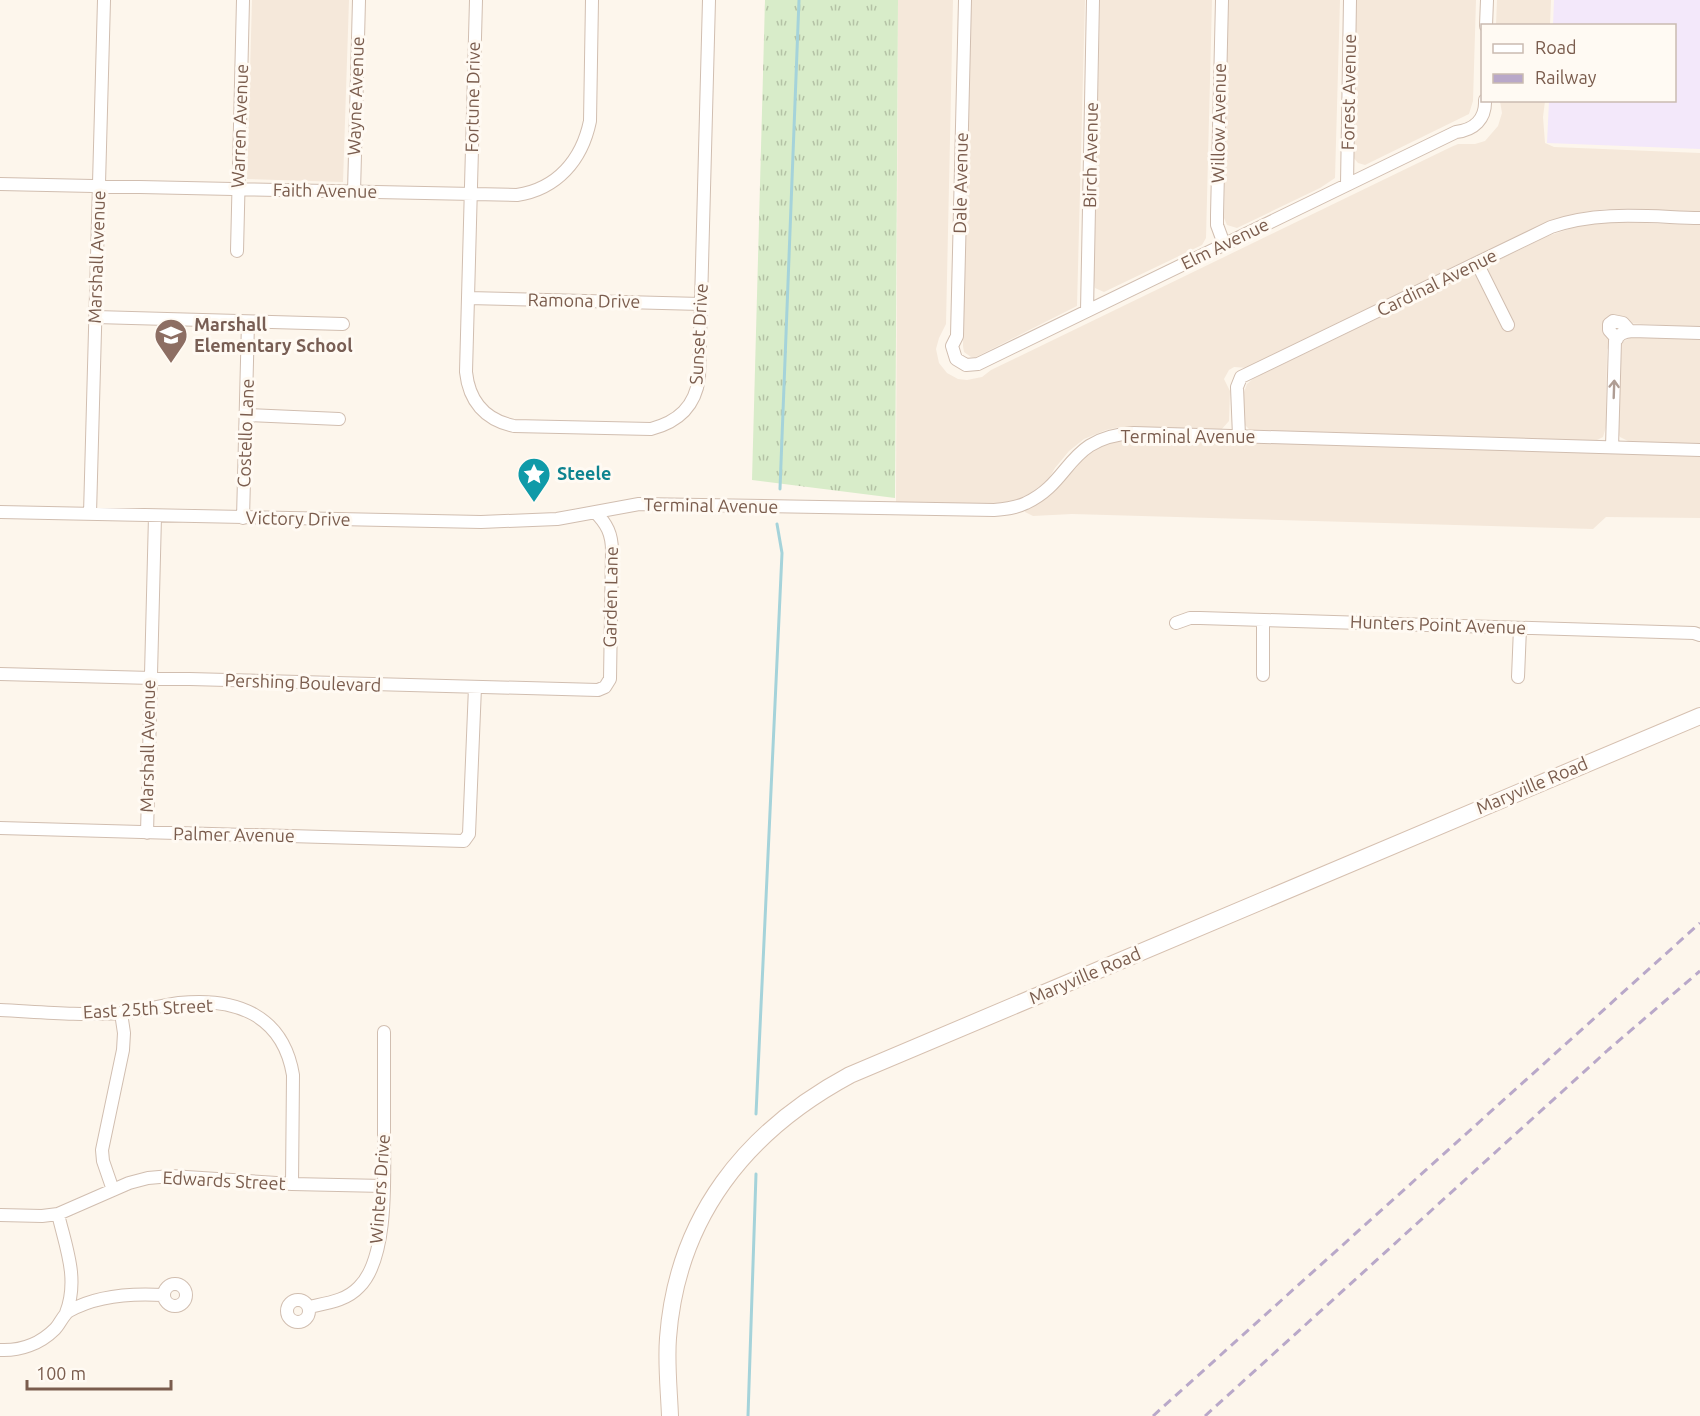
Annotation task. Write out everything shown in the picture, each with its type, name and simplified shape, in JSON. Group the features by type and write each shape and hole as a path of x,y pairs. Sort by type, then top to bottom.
{"main road":[{"name":"Maryville Road","path":"670,1416 667,1362 670,1318 676,1288 691,1240 718,1190 736,1164 758,1140 799,1105 850,1075 1700,716"}],"street":[{"name":"Marshall Avenue","path":"90,514 104,0"},
{"name":"Warren Avenue","path":"237,252 243,0"},
{"name":"Wayne Avenue","path":"354,192 359,0"},
{"name":"Fortune Drive","path":"471,194 476,0"},
{"name":"Faith Avenue","path":"0,184 517,195 532,192 555,180 567,170 581,149 590,121 592,0"},
{"name":"Sunset Drive","path":"471,194 466,372 467,384 478,406 494,420 514,426 651,429 674,420 688,407 698,387 709,0"},
{"name":"Dale Avenue","path":"960,362 953,353 952,346 957,336 965,0"},
{"name":"Birch Avenue","path":"1087,311 1093,0"},
{"name":"Willow Avenue","path":"1222,0 1217,225 1224,244"},
{"name":"Forest Avenue","path":"1347,184 1350,0"},
{"path":"1486,24 1487,0"},
{"name":"Elm Avenue","path":"960,362 966,365 978,364 1347,184 1456,132 1473,127 1478,122 1485,106"},
{"name":"Cardinal Avenue","path":"1239,436 1237,387 1241,377 1551,227 1589,217 1609,215 1700,218"},
{"path":"1477,263 1508,325"},
{"name":"Ramona Drive","path":"468,298 701,304"},
{"path":"96,317 343,324"},
{"name":"Costello Lane","path":"243,518 248,322"},
{"path":"1612,447 1617,339 1624,332 1630,331 1700,333"},
{"path":"246,415 339,419"},
{"name":"Terminal Avenue","path":"595,512 623,505 656,503 814,508 1004,509 1026,503 1037,497 1084,449 1106,437 1134,433 1700,450"},
{"name":"Victory Drive","path":"0,512 509,522 557,519 595,512"},
{"name":"Garden Lane","path":"595,512 605,522 611,533 612,541 610,679 605,687"},
{"name":"Marshall Avenue","path":"147,833 155,516"},
{"name":"Hunters Point Avenue","path":"1176,623 1190,618 1700,635"},
{"path":"1263,620 1263,675"},
{"path":"1518,677 1520,628"},
{"name":"Pershing Boulevard","path":"0,674 598,690 605,687"},
{"name":"Palmer Avenue","path":"0,828 464,841 469,834 475,687"},
{"name":"East 25th Street","path":"0,1010 121,1013 178,1004 214,1003 253,1012 273,1029 287,1050 293,1075 292,1184"},
{"path":"113,1190 102,1150 123,1050 124,1033 121,1013"},
{"name":"Winters Drive","path":"309,1307 341,1299 359,1288 373,1267 379,1242 384,1186 384,1032"},
{"name":"Edwards Street","path":"0,1215 58,1214 129,1183 148,1178 171,1176 292,1184 384,1186"},
{"path":"0,1350 19,1349 45,1337 56,1328 66,1312 71,1300 72,1276 58,1214"},
{"path":"66,1312 106,1298 125,1295 164,1295"}],"shaded area":[{"path":"252,0 349,0 343,182 247,179"},
{"path":"898,0 953,0 946,324 936,349 939,363 947,373 958,379 982,377 991,370 1451,147 1485,141 1498,126 1502,113 1500,102 1545,102 1543,117 1545,143 1554,147 1700,153 1700,212 1606,209 1552,220 1248,368 1234,367 1229,370 1224,379 1230,391 1229,421 1221,430 1120,427 1106,430 1084,439 1069,451 1048,480 1022,499 1004,503 896,503"},
{"path":"971,0 1085,0 1077,306 976,357 971,357 964,352 963,346"},
{"path":"1100,0 1212,0 1206,238 1202,245 1104,292 1095,288 1094,279"},
{"path":"1228,0 1340,0 1335,178 1320,188 1237,228 1227,225 1224,218"},
{"path":"1356,0 1476,0 1473,101 1469,114 1365,165 1358,163 1352,156"},
{"path":"1497,0 1551,0 1550,24 1496,24"},
{"path":"1554,0 1700,0 1700,149 1547,143 1549,102 1676,102 1676,24 1553,24"},
{"path":"1616,222 1700,225 1700,327 1605,322 1603,332 1612,340 1607,350 1606,427 1603,437 1597,440 1539,440 1250,430 1245,425 1242,410 1244,392 1247,384 1254,378 1548,236 1584,224"},
{"path":"1632,337 1700,339 1700,444 1628,441 1620,437 1617,431 1622,342"},
{"path":"1129,439 1700,456 1700,518 1606,517 1593,529 1072,514 1033,516 1025,512 1044,499 1086,454 1107,443"}],"green space":[{"path":"765,0 898,0 895,498 752,480"}],"waterway":[{"path":"780,489 799,0"},
{"path":"756,1114 782,553 777,524"},
{"path":"748,1416 756,1174"}],"railway":[{"path":"1153,1416 1700,923"},
{"path":"1205,1416 1608,1050 1700,971"}],"place":[{"name":"Marshall Elementary School","path":"171,364"},
{"name":"Steele","path":"534,503"}]}
